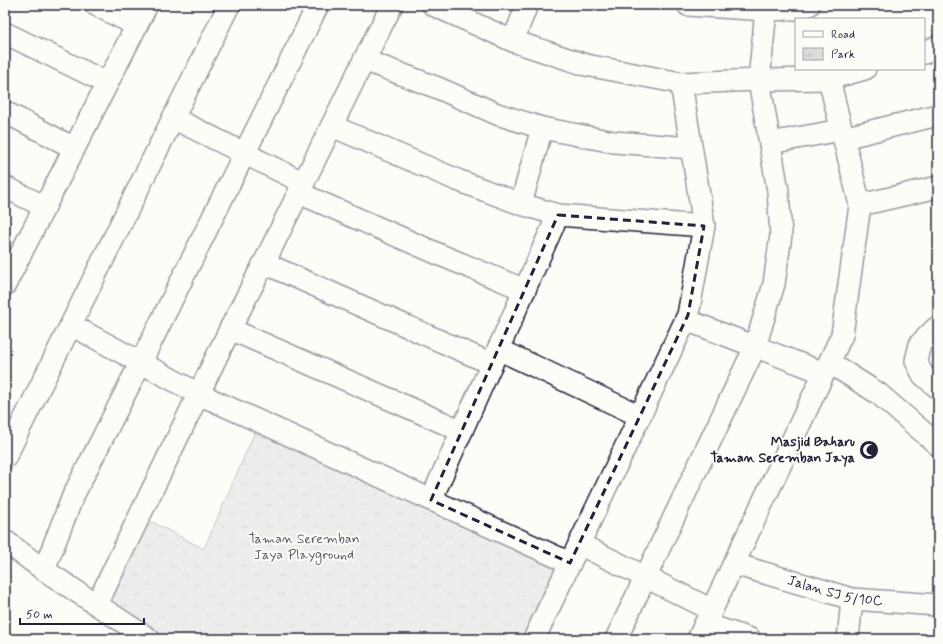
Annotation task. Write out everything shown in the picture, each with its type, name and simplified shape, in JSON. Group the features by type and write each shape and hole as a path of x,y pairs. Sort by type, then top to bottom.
{"street":[{"path":"96,5 136,25"},
{"path":"8,272 45,207 147,5"},
{"path":"5,458 229,5"},
{"path":"44,570 73,496 318,5"},
{"path":"97,604 230,329 392,5"},
{"path":"433,5 513,41 586,65 681,83 829,79 860,70"},
{"path":"513,41 527,5"},
{"path":"688,5 766,10 796,9 809,5"},
{"path":"616,639 755,347 774,284 781,235 778,191 760,80 766,10"},
{"path":"5,33 107,83"},
{"path":"925,52 938,46"},
{"path":"364,60 438,88 497,114 542,128 614,142 691,148"},
{"path":"705,624 842,335 860,205 829,79"},
{"path":"534,639 688,315 704,226 681,83"},
{"path":"5,112 74,148"},
{"path":"770,143 842,134 938,115"},
{"path":"173,118 245,153 301,188 445,257 524,290"},
{"path":"332,126 457,180 521,204 558,215 704,226"},
{"path":"521,204 542,128"},
{"path":"5,187 45,207"},
{"path":"860,205 938,187"},
{"path":"431,500 558,215"},
{"path":"264,263 640,416"},
{"path":"686,320 755,347 827,368 879,394 938,445"},
{"path":"71,324 199,394 570,563"},
{"path":"936,328 920,344 916,362 923,375 938,388"},
{"path":"230,329 462,431"},
{"path":"5,541 44,570 150,639"},
{"path":"578,544 645,578 705,624 750,639"},
{"name":"Jalan SJ 5/10C","path":"734,564 852,599 938,605"},
{"path":"848,639 852,599"}],"highlighted area":[{"path":"558,215 704,226 688,315 570,563 431,500"}],"green space":[{"name":"Taman Seremban Jaya Playground","path":"258,425 567,564 531,639 168,639 102,596 142,517 204,549"}],"place":[{"name":"Masjid Baharu Taman Seremban Jaya","path":"869,450"}]}
